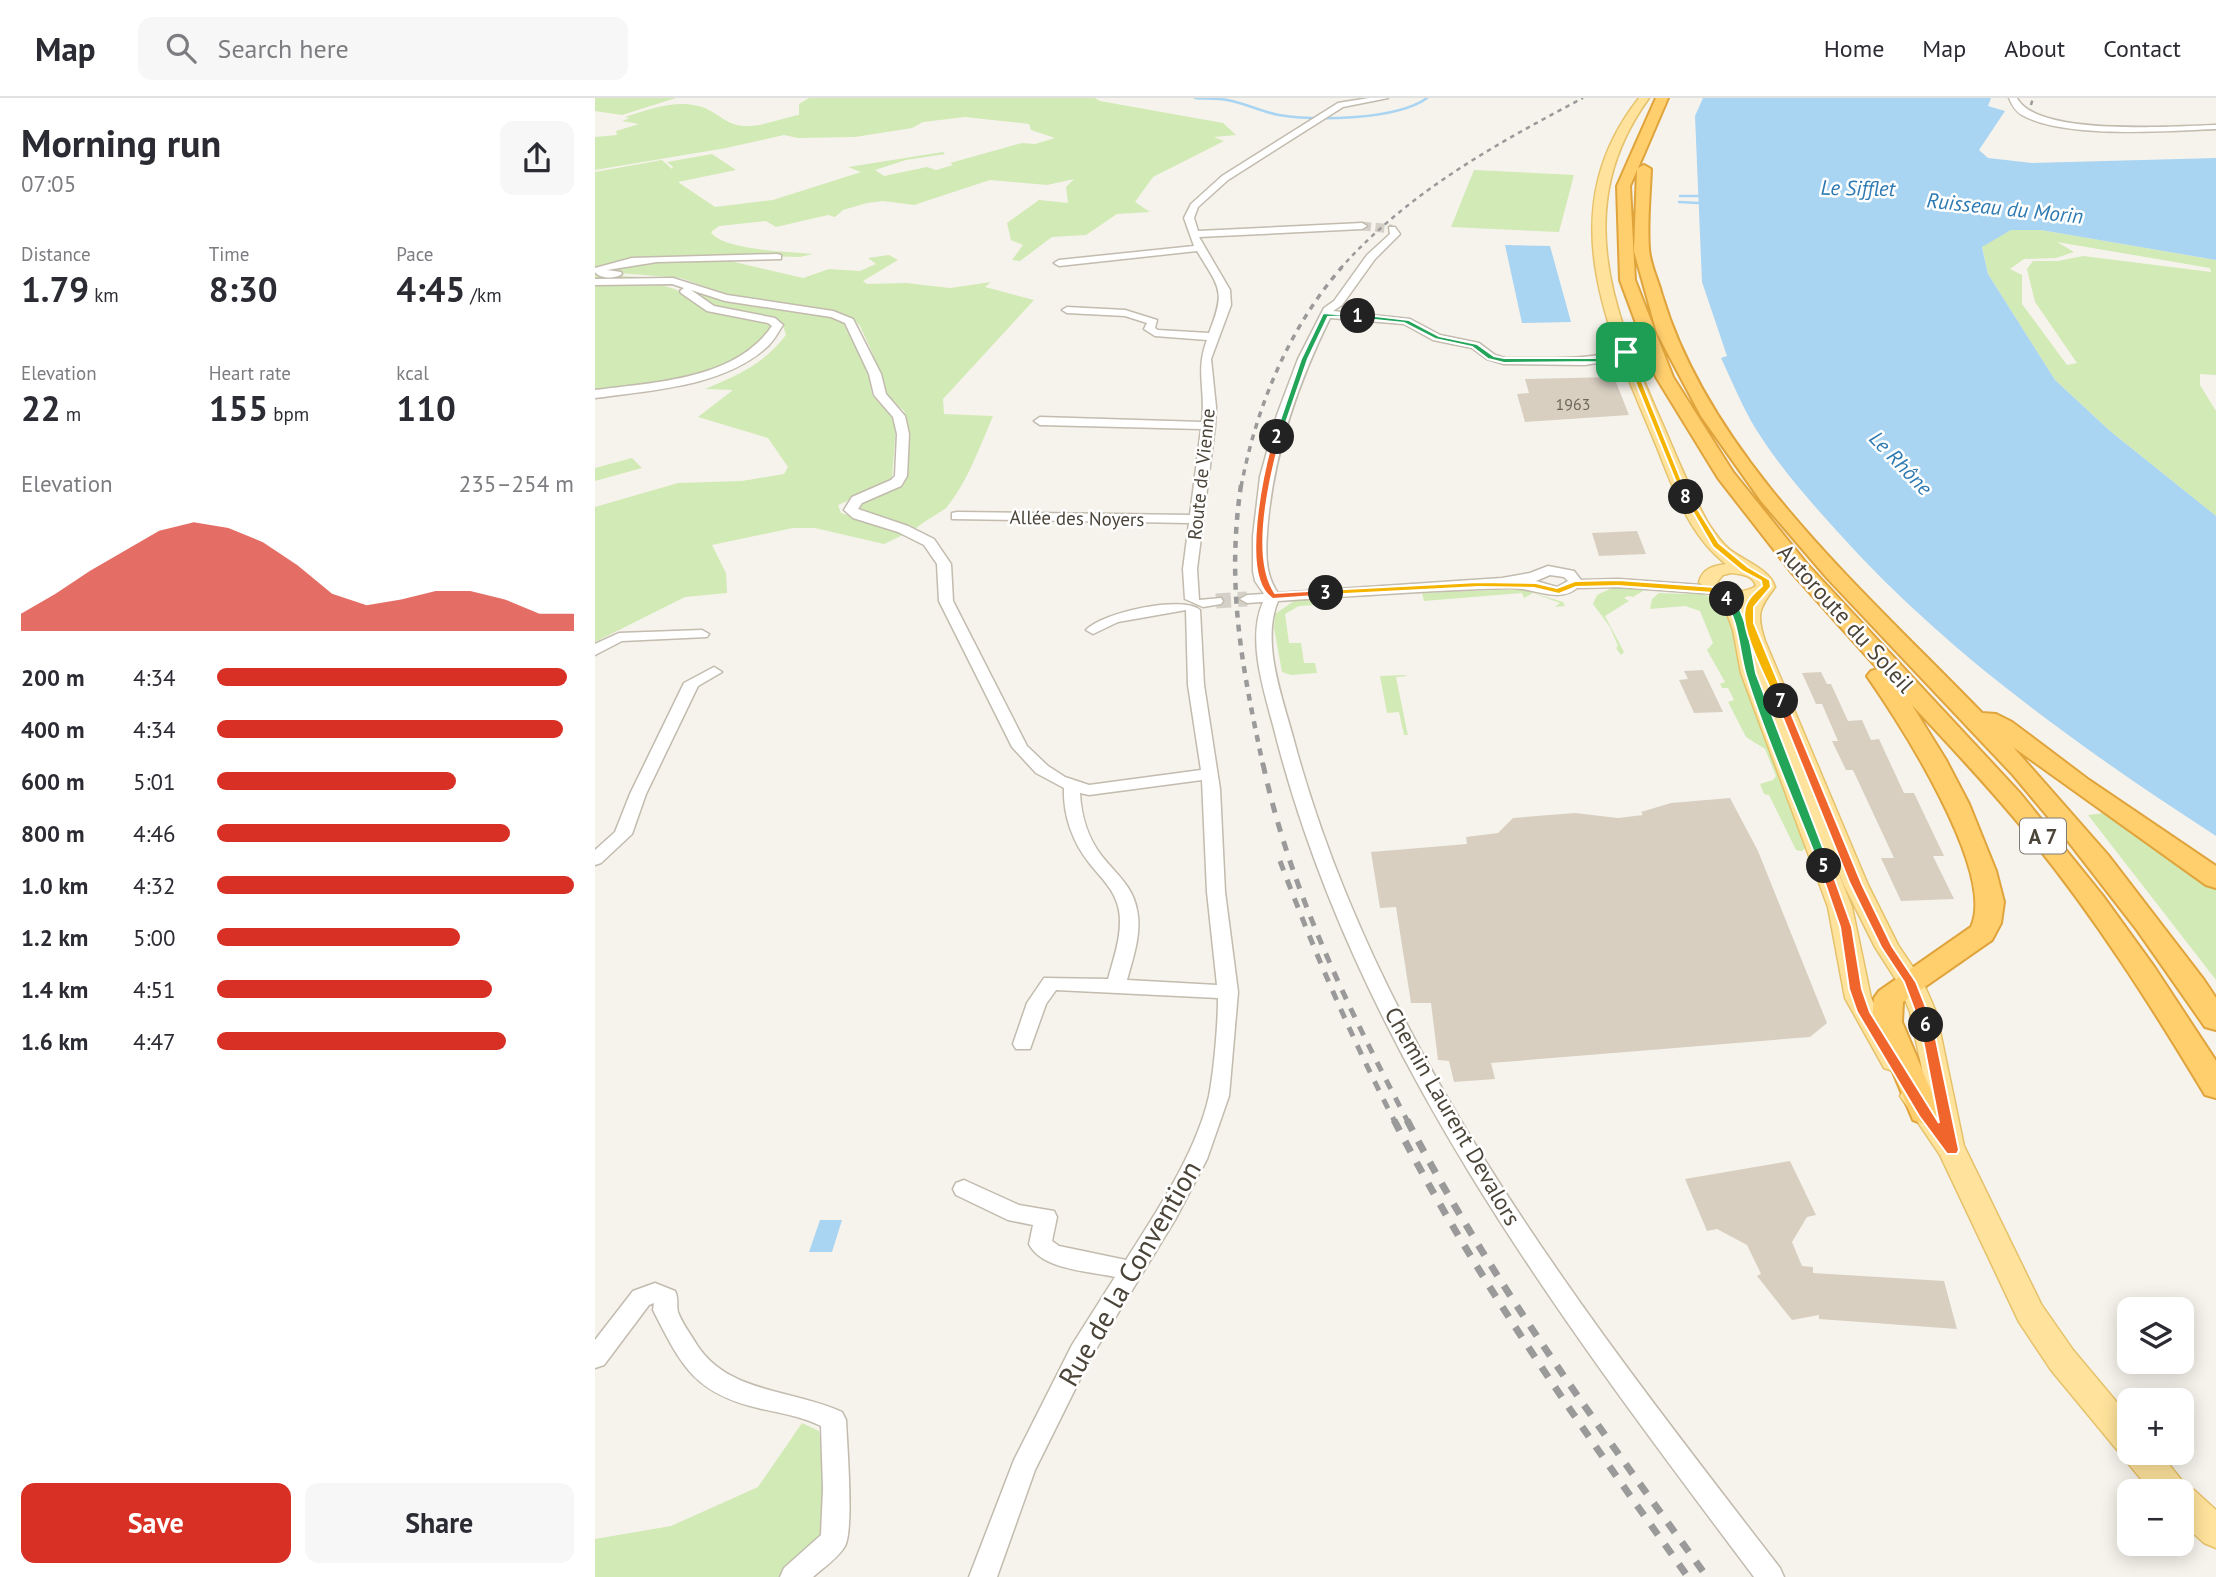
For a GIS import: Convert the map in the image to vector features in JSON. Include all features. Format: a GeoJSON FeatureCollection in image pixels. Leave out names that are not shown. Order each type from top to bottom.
{"type":"FeatureCollection","features":[{"type":"Feature","properties":{"kind":"highway","name":"Autoroute du Soleil"},"geometry":{"type":"LineString","coordinates":[[1647,98],[1623,195],[1623,249],[1639,316],[1669,385],[1710,455],[1755,516],[1853,629],[1990,774],[2041,833],[2139,966],[2216,1087]]}},
{"type":"Feature","properties":{"kind":"highway","name":"Autoroute du Soleil"},"geometry":{"type":"LineString","coordinates":[[1678,98],[1664,119],[1651,148],[1643,177],[1641,231],[1646,270],[1659,314],[1674,349],[1718,427],[1775,505],[1839,580],[1960,705],[2074,829],[2133,903],[2216,1020]]}},
{"type":"Feature","properties":{"kind":"highway"},"geometry":{"type":"LineString","coordinates":[[1853,629],[1875,672],[1921,735],[1944,774],[1960,807],[1990,895],[1989,922],[1982,933],[1942,961],[1904,974],[1889,998],[1887,1022],[1924,1112]]}},
{"type":"Feature","properties":{"kind":"highway"},"geometry":{"type":"LineString","coordinates":[[1960,705],[2003,727],[2080,785],[2216,879]]}},
{"type":"Feature","properties":{"kind":"main road"},"geometry":{"type":"LineString","coordinates":[[1647,98],[1626,121],[1613,147],[1605,174],[1597,233],[1605,292],[1626,352],[1685,495],[1716,545],[1745,569],[1765,580],[1766,587],[1749,607],[1749,623],[1856,884],[1923,1012],[1952,1150]]}},
{"type":"Feature","properties":{"kind":"main road"},"geometry":{"type":"LineString","coordinates":[[1716,545],[1717,582],[1734,607],[1743,630],[1751,673],[1840,907],[1863,1012],[1924,1112],[1952,1150],[2029,1313],[2070,1371],[2117,1427]]}},
{"type":"Feature","properties":{"kind":"main road"},"geometry":{"type":"LineString","coordinates":[[1717,582],[1745,569]]}},
{"type":"Feature","properties":{"kind":"main road"},"geometry":{"type":"LineString","coordinates":[[1717,582],[1737,597],[1757,595]]}},
{"type":"Feature","properties":{"kind":"main road"},"geometry":{"type":"LineString","coordinates":[[1887,1022],[1895,1011],[1914,1008],[1923,1012]]}},
{"type":"Feature","properties":{"kind":"main road"},"geometry":{"type":"LineString","coordinates":[[2149,1465],[2162,1479]]}},
{"type":"Feature","properties":{"kind":"main road"},"geometry":{"type":"LineString","coordinates":[[2194,1512],[2216,1532]]}},
{"type":"Feature","properties":{"kind":"street"},"geometry":{"type":"LineString","coordinates":[[1333,98],[1333,102],[1341,105]]}},
{"type":"Feature","properties":{"kind":"street"},"geometry":{"type":"LineString","coordinates":[[1362,226],[1194,233],[1189,218],[1202,195],[1341,105],[1384,98]]}},
{"type":"Feature","properties":{"kind":"street"},"geometry":{"type":"LineString","coordinates":[[2013,98],[2025,114],[2060,123],[2116,130],[2216,127]]}},
{"type":"Feature","properties":{"kind":"street"},"geometry":{"type":"LineString","coordinates":[[1300,121],[1317,120]]}},
{"type":"Feature","properties":{"kind":"street"},"geometry":{"type":"LineString","coordinates":[[1273,596],[1262,581],[1260,571],[1266,477],[1283,415],[1304,359],[1329,308],[1338,303],[1371,257],[1395,233],[1392,229]]}},
{"type":"Feature","properties":{"kind":"street","name":"Route de Vienne"},"geometry":{"type":"LineString","coordinates":[[1194,233],[1225,290],[1226,305],[1205,359],[1210,407],[1209,426],[1190,569],[1197,604],[1196,685],[1210,782]]}},
{"type":"Feature","properties":{"kind":"street"},"geometry":{"type":"LineString","coordinates":[[1059,263],[1201,248]]}},
{"type":"Feature","properties":{"kind":"street"},"geometry":{"type":"LineString","coordinates":[[673,281],[674,278],[606,274],[599,270],[615,264],[656,260],[777,257]]}},
{"type":"Feature","properties":{"kind":"street"},"geometry":{"type":"LineString","coordinates":[[595,394],[674,381],[719,369],[744,359],[773,336],[778,325],[771,320],[711,309],[687,291],[669,283],[673,281]]}},
{"type":"Feature","properties":{"kind":"street"},"geometry":{"type":"LineString","coordinates":[[595,282],[673,281],[725,298],[834,314],[853,325],[875,373],[880,395],[898,416],[903,434],[901,476],[896,483],[857,500],[851,510],[857,515],[914,533],[929,542],[944,564],[946,601],[1020,747],[1033,764],[1072,788],[1210,782]]}},
{"type":"Feature","properties":{"kind":"street"},"geometry":{"type":"LineString","coordinates":[[1067,310],[1135,314],[1153,322],[1149,329],[1154,333],[1213,337]]}},
{"type":"Feature","properties":{"kind":"street"},"geometry":{"type":"LineString","coordinates":[[1326,314],[1406,321],[1437,338],[1475,345],[1497,360],[1598,360],[1613,359],[1626,352]]}},
{"type":"Feature","properties":{"kind":"street"},"geometry":{"type":"LineString","coordinates":[[1598,360],[1633,368]]}},
{"type":"Feature","properties":{"kind":"street"},"geometry":{"type":"LineString","coordinates":[[1040,421],[1209,426]]}},
{"type":"Feature","properties":{"kind":"street","name":"Allée des Noyers"},"geometry":{"type":"LineString","coordinates":[[957,516],[1197,519]]}},
{"type":"Feature","properties":{"kind":"street"},"geometry":{"type":"LineString","coordinates":[[1247,599],[1535,581],[1548,570],[1574,580],[1717,582]]}},
{"type":"Feature","properties":{"kind":"street"},"geometry":{"type":"LineString","coordinates":[[1535,581],[1546,590],[1559,591],[1574,580]]}},
{"type":"Feature","properties":{"kind":"street","name":"Chemin Laurent Devalors"},"geometry":{"type":"LineString","coordinates":[[1273,596],[1264,618],[1265,643],[1270,681],[1294,773],[1330,880],[1403,1038],[1482,1174],[1601,1353],[1770,1577]]}},
{"type":"Feature","properties":{"kind":"street"},"geometry":{"type":"LineString","coordinates":[[1093,630],[1114,618],[1197,604]]}},
{"type":"Feature","properties":{"kind":"street"},"geometry":{"type":"LineString","coordinates":[[595,650],[619,637],[702,634]]}},
{"type":"Feature","properties":{"kind":"street"},"geometry":{"type":"LineString","coordinates":[[595,859],[623,834],[638,794],[692,683],[714,672]]}},
{"type":"Feature","properties":{"kind":"street","name":"Rue de la Convention"},"geometry":{"type":"LineString","coordinates":[[983,1577],[1023,1468],[1081,1352],[1167,1214],[1196,1159],[1219,1096],[1228,992],[1216,892],[1210,782]]}},
{"type":"Feature","properties":{"kind":"street"},"geometry":{"type":"LineString","coordinates":[[1072,788],[1071,803],[1076,823],[1094,858],[1114,880],[1126,900],[1130,926],[1116,985]]}},
{"type":"Feature","properties":{"kind":"street"},"geometry":{"type":"LineString","coordinates":[[1023,1044],[1037,1003],[1051,983],[1228,992]]}},
{"type":"Feature","properties":{"kind":"street"},"geometry":{"type":"LineString","coordinates":[[964,1189],[1016,1214],[1046,1217],[1040,1244],[1053,1254],[1132,1271]]}},
{"type":"Feature","properties":{"kind":"street"},"geometry":{"type":"LineString","coordinates":[[595,1358],[641,1298],[655,1293],[667,1298],[665,1310],[706,1374],[729,1388],[818,1410],[833,1420],[836,1489],[834,1540],[794,1577]]}},
{"type":"Feature","properties":{"kind":"green space"},"geometry":{"type":"Polygon","coordinates":[[[595,98],[676,98],[622,115],[595,111],[595,98]]]}},
{"type":"Feature","properties":{"kind":"green space"},"geometry":{"type":"Polygon","coordinates":[[[809,98],[1095,98],[1223,123],[1236,135],[1214,137],[1224,141],[1153,177],[1135,202],[1150,212],[1117,214],[1086,235],[1052,237],[1020,261],[1012,260],[1023,245],[1011,240],[1007,223],[1039,200],[1068,203],[1066,187],[1074,179],[1047,185],[990,180],[914,205],[883,201],[843,210],[835,217],[828,215],[776,227],[766,221],[719,226],[711,232],[728,243],[758,249],[813,254],[800,257],[763,256],[608,265],[602,275],[640,277],[595,280],[595,172],[662,160],[672,169],[667,162],[712,154],[736,170],[678,182],[715,207],[773,200],[861,172],[848,167],[943,152],[945,154],[906,160],[875,170],[884,176],[927,167],[936,170],[953,165],[950,163],[1022,143],[1035,144],[1055,138],[1031,130],[1029,124],[965,117],[923,122],[912,128],[855,137],[798,138],[784,135],[726,148],[595,170],[595,137],[617,135],[616,131],[639,124],[622,121],[630,118],[625,117],[665,106],[685,104],[705,108],[734,124],[751,126],[799,115],[799,104],[809,98]]]}},
{"type":"Feature","properties":{"kind":"green space"},"geometry":{"type":"Polygon","coordinates":[[[1474,170],[1574,175],[1559,232],[1451,227],[1474,170]]]}},
{"type":"Feature","properties":{"kind":"green space"},"geometry":{"type":"Polygon","coordinates":[[[2011,230],[2041,230],[2216,260],[2216,375],[2200,374],[2200,385],[2216,411],[2216,516],[2110,431],[2055,380],[1988,274],[1982,246],[2011,230]],[[2057,242],[2074,252],[2056,258],[2024,259],[2010,269],[2022,275],[2022,304],[2067,365],[2077,363],[2035,302],[2027,269],[2033,261],[2058,261],[2083,256],[2211,272],[2210,268],[2057,242]]]}},
{"type":"Feature","properties":{"kind":"green space"},"geometry":{"type":"Polygon","coordinates":[[[889,255],[898,260],[863,281],[867,284],[906,283],[950,288],[991,282],[985,287],[1034,300],[943,399],[944,414],[993,416],[973,463],[954,497],[945,509],[915,529],[856,511],[856,507],[895,489],[908,422],[904,411],[883,391],[872,352],[854,319],[830,310],[728,295],[681,278],[607,272],[606,269],[647,262],[726,260],[803,278],[829,269],[860,271],[876,264],[868,258],[889,255]]]}},
{"type":"Feature","properties":{"kind":"green space"},"geometry":{"type":"Polygon","coordinates":[[[620,282],[650,282],[675,289],[699,305],[773,326],[747,354],[715,370],[674,381],[595,393],[595,286],[620,282]]]}},
{"type":"Feature","properties":{"kind":"green space"},"geometry":{"type":"Polygon","coordinates":[[[700,295],[722,300],[825,315],[843,323],[869,373],[872,395],[896,425],[892,478],[886,484],[838,505],[841,513],[907,533],[884,544],[815,528],[793,528],[712,545],[726,573],[727,593],[685,597],[595,642],[595,507],[678,483],[742,481],[784,474],[788,467],[768,438],[698,417],[733,390],[705,389],[759,361],[786,335],[782,322],[778,320],[712,306],[700,295]]]}},
{"type":"Feature","properties":{"kind":"green space"},"geometry":{"type":"Polygon","coordinates":[[[632,458],[642,468],[595,481],[595,468],[632,458]]]}},
{"type":"Feature","properties":{"kind":"green space"},"geometry":{"type":"Polygon","coordinates":[[[1614,587],[1638,587],[1643,591],[1633,597],[1624,598],[1629,601],[1605,616],[1624,652],[1621,655],[1610,627],[1593,604],[1597,595],[1614,587]]]}},
{"type":"Feature","properties":{"kind":"green space"},"geometry":{"type":"Polygon","coordinates":[[[1521,589],[1563,602],[1565,606],[1555,607],[1560,603],[1533,593],[1524,598],[1522,593],[1424,601],[1422,593],[1521,589]]]}},
{"type":"Feature","properties":{"kind":"green space"},"geometry":{"type":"Polygon","coordinates":[[[1695,591],[1721,601],[1729,614],[1751,700],[1808,846],[1802,851],[1796,850],[1769,795],[1764,794],[1760,784],[1773,780],[1776,776],[1765,749],[1746,737],[1728,702],[1734,700],[1728,688],[1722,688],[1720,684],[1725,682],[1707,650],[1713,643],[1700,611],[1685,606],[1650,609],[1652,599],[1659,593],[1687,594],[1695,591]]]}},
{"type":"Feature","properties":{"kind":"green space"},"geometry":{"type":"Polygon","coordinates":[[[1322,598],[1332,604],[1299,606],[1285,614],[1289,643],[1301,643],[1304,663],[1315,663],[1317,673],[1291,675],[1282,672],[1274,628],[1275,614],[1294,601],[1322,598]]]}},
{"type":"Feature","properties":{"kind":"green space"},"geometry":{"type":"Polygon","coordinates":[[[1380,676],[1407,676],[1396,677],[1408,735],[1404,735],[1399,712],[1387,713],[1380,676]]]}},
{"type":"Feature","properties":{"kind":"green space"},"geometry":{"type":"Polygon","coordinates":[[[2104,813],[2216,890],[2216,980],[2088,815],[2104,813]]]}},
{"type":"Feature","properties":{"kind":"green space"},"geometry":{"type":"Polygon","coordinates":[[[802,1423],[819,1431],[830,1519],[825,1542],[783,1577],[595,1577],[595,1539],[671,1526],[758,1487],[802,1423]]]}},
{"type":"Feature","properties":{"kind":"water"},"geometry":{"type":"Polygon","coordinates":[[[1703,98],[1991,98],[1988,106],[2005,111],[1979,150],[1988,158],[2032,163],[2216,158],[2216,260],[2041,230],[2011,230],[1982,247],[1988,274],[2055,380],[2110,431],[2216,516],[2216,836],[2064,732],[1968,657],[1878,575],[1813,504],[1770,450],[1747,413],[1721,358],[1727,356],[1702,282],[1695,116],[1703,98]]]}},
{"type":"Feature","properties":{"kind":"water"},"geometry":{"type":"Polygon","coordinates":[[[1505,245],[1550,246],[1571,322],[1522,323],[1505,245]]]}},
{"type":"Feature","properties":{"kind":"water"},"geometry":{"type":"Polygon","coordinates":[[[820,1220],[842,1220],[832,1252],[809,1252],[820,1220]]]}},
{"type":"Feature","properties":{"kind":"building"},"geometry":{"type":"Polygon","coordinates":[[[1614,377],[1629,415],[1525,422],[1517,394],[1529,393],[1525,379],[1614,377]]]}},
{"type":"Feature","properties":{"kind":"building"},"geometry":{"type":"Polygon","coordinates":[[[1637,531],[1646,554],[1599,556],[1592,533],[1637,531]]]}},
{"type":"Feature","properties":{"kind":"building"},"geometry":{"type":"Polygon","coordinates":[[[1703,670],[1723,712],[1694,713],[1679,680],[1688,679],[1684,671],[1703,670]]]}},
{"type":"Feature","properties":{"kind":"building"},"geometry":{"type":"Polygon","coordinates":[[[1821,672],[1827,684],[1831,684],[1848,721],[1862,720],[1871,740],[1879,739],[1904,793],[1914,793],[1944,856],[1933,856],[1954,899],[1901,901],[1881,858],[1894,858],[1853,770],[1846,770],[1832,741],[1838,741],[1822,704],[1816,704],[1802,673],[1821,672]]]}},
{"type":"Feature","properties":{"kind":"building"},"geometry":{"type":"Polygon","coordinates":[[[1730,798],[1758,851],[1827,1023],[1810,1037],[1491,1063],[1495,1079],[1454,1082],[1449,1061],[1438,1060],[1431,1003],[1411,1003],[1396,907],[1380,908],[1371,852],[1467,844],[1466,837],[1498,833],[1513,818],[1575,813],[1618,818],[1643,815],[1641,812],[1671,803],[1730,798]]]}},
{"type":"Feature","properties":{"kind":"building"},"geometry":{"type":"Polygon","coordinates":[[[1790,1161],[1816,1215],[1807,1217],[1792,1242],[1802,1266],[1813,1267],[1813,1273],[1944,1281],[1957,1329],[1819,1319],[1819,1315],[1792,1320],[1757,1276],[1761,1274],[1747,1245],[1717,1229],[1707,1231],[1685,1179],[1790,1161]]]}},
{"type":"Feature","properties":{"kind":"waterway"},"geometry":{"type":"LineString","coordinates":[[1195,98],[1227,100],[1279,115],[1314,118],[1377,115],[1414,105],[1427,98]]}},
{"type":"Feature","properties":{"kind":"waterway"},"geometry":{"type":"LineString","coordinates":[[1680,196],[1698,196]]}},
{"type":"Feature","properties":{"kind":"waterway"},"geometry":{"type":"LineString","coordinates":[[1679,202],[1698,203]]}},
{"type":"Feature","properties":{"kind":"tunnel"},"geometry":{"type":"LineString","coordinates":[[1362,226],[1392,229]]}},
{"type":"Feature","properties":{"kind":"tunnel"},"geometry":{"type":"LineString","coordinates":[[1216,601],[1247,599]]}},
{"type":"Feature","properties":{"kind":"railway"},"geometry":{"type":"LineString","coordinates":[[1340,269],[1366,242],[1423,194],[1485,153],[1583,98]]}},
{"type":"Feature","properties":{"kind":"railway"},"geometry":{"type":"LineString","coordinates":[[2031,105],[2033,98]]}},
{"type":"Feature","properties":{"kind":"railway"},"geometry":{"type":"LineString","coordinates":[[1241,487],[1247,457],[1265,399],[1277,371],[1306,316],[1342,267]]}},
{"type":"Feature","properties":{"kind":"railway"},"geometry":{"type":"LineString","coordinates":[[1241,485],[1235,558],[1236,593],[1243,660],[1263,765]]}},
{"type":"Feature","properties":{"kind":"railway"},"geometry":{"type":"LineString","coordinates":[[1263,764],[1289,857],[1323,948],[1408,1122]]}},
{"type":"Feature","properties":{"kind":"railway"},"geometry":{"type":"LineString","coordinates":[[1280,861],[1334,993],[1394,1120]]}},
{"type":"Feature","properties":{"kind":"railway"},"geometry":{"type":"LineString","coordinates":[[1394,1120],[1426,1180],[1496,1297],[1609,1466],[1688,1577]]}},
{"type":"Feature","properties":{"kind":"railway"},"geometry":{"type":"LineString","coordinates":[[1407,1120],[1474,1239],[1511,1297],[1707,1577]]}},
{"type":"Feature","properties":{"kind":"route"},"geometry":{"type":"LineString","coordinates":[[1326,314],[1406,321],[1437,338],[1475,345],[1491,357],[1504,361],[1613,359],[1626,352],[1685,495],[1716,545],[1745,569],[1765,580],[1764,591],[1757,595],[1749,607],[1749,623],[1856,884],[1887,947],[1910,982],[1923,1012],[1952,1150],[1924,1112],[1863,1012],[1840,907],[1751,673],[1743,630],[1734,607],[1723,594],[1715,590],[1690,587],[1597,583],[1575,584],[1569,589],[1559,591],[1546,590],[1536,585],[1479,584],[1273,596],[1262,581],[1260,536],[1266,477],[1283,415],[1304,359],[1326,314]]}},
{"type":"Feature","properties":{"kind":"water label","name":"Le Sifflet"},"geometry":{"type":"Point","coordinates":[1858,188]}},
{"type":"Feature","properties":{"kind":"water label","name":"Ruisseau du Morin"},"geometry":{"type":"Point","coordinates":[2005,208]}},
{"type":"Feature","properties":{"kind":"water label","name":"Le Rhône"},"geometry":{"type":"Point","coordinates":[1901,463]}}]}
